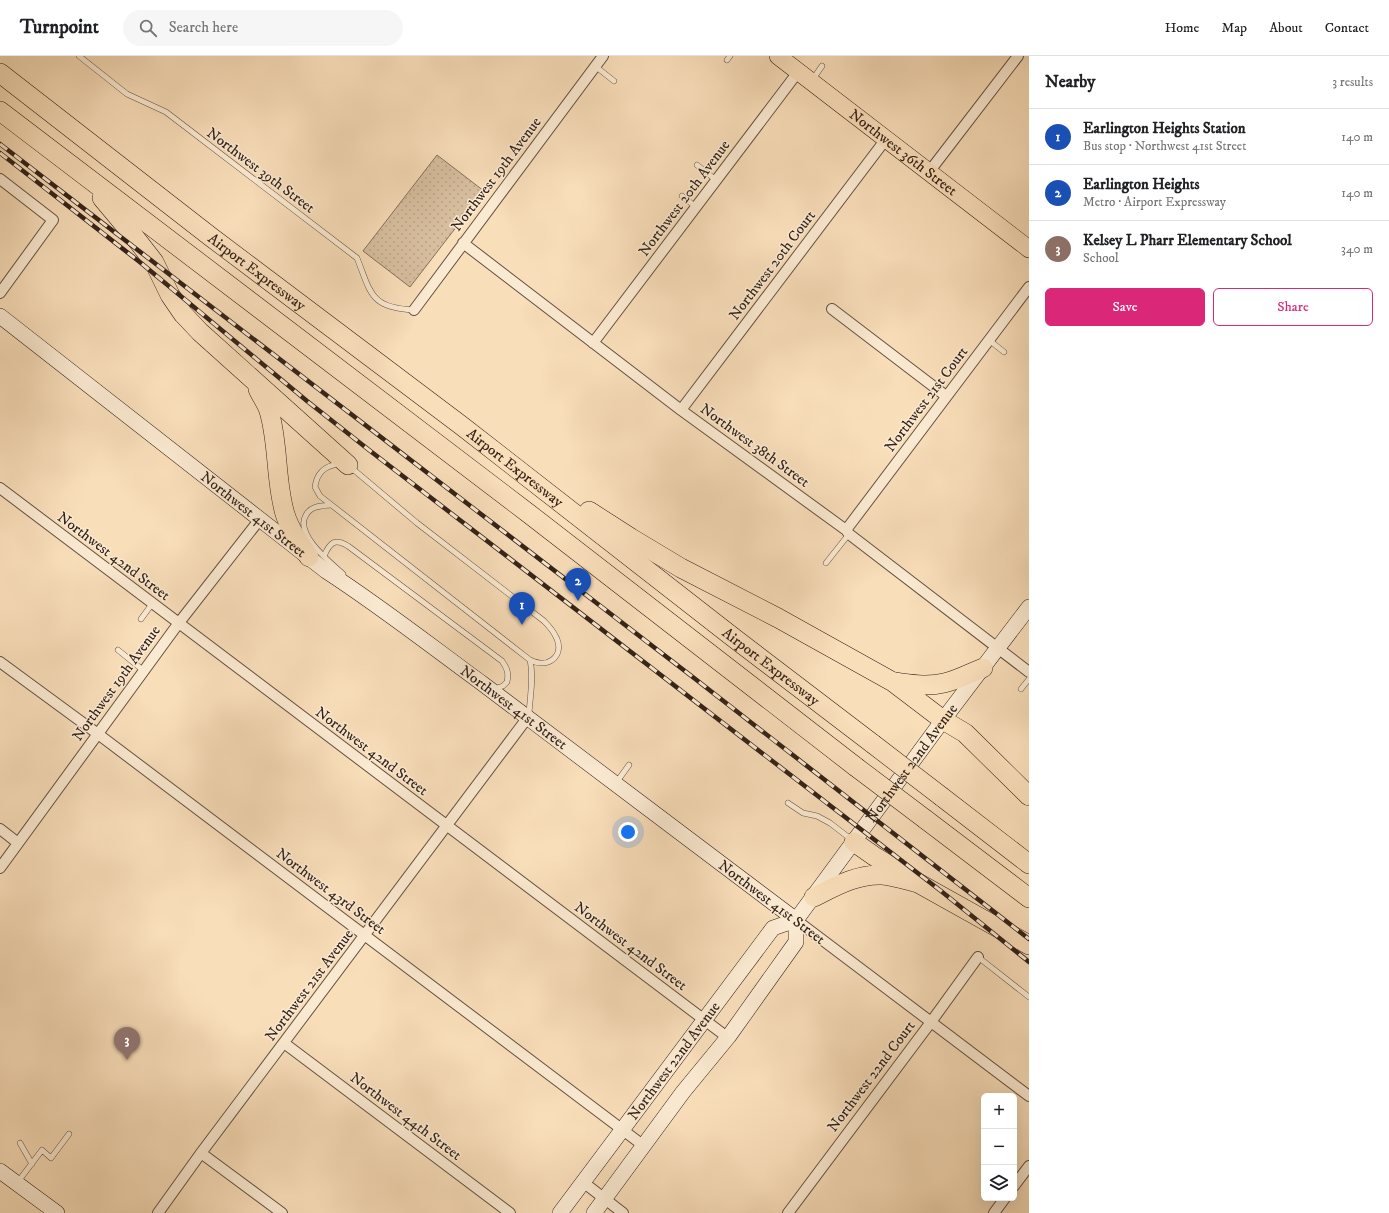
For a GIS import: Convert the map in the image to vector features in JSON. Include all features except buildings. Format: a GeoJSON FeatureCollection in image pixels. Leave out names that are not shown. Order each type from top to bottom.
{"type":"FeatureCollection","features":[{"type":"Feature","properties":{"kind":"highway","name":"Airport Expressway"},"geometry":{"type":"LineString","coordinates":[[0,73],[212,237],[462,426],[721,628],[1029,864]]}},
{"type":"Feature","properties":{"kind":"highway","name":"Airport Expressway"},"geometry":{"type":"LineString","coordinates":[[0,111],[371,395],[528,512],[856,767],[1029,898]]}},
{"type":"Feature","properties":{"kind":"highway"},"geometry":{"type":"LineString","coordinates":[[79,171],[154,262],[170,295],[183,314],[200,332],[348,465]]}},
{"type":"Feature","properties":{"kind":"highway"},"geometry":{"type":"LineString","coordinates":[[239,367],[257,389],[269,409],[273,429],[278,480],[285,515],[291,528],[317,556]]}},
{"type":"Feature","properties":{"kind":"highway"},"geometry":{"type":"LineString","coordinates":[[462,426],[631,538],[681,568],[778,618],[894,682],[943,720],[965,734],[1029,796]]}},
{"type":"Feature","properties":{"kind":"highway"},"geometry":{"type":"LineString","coordinates":[[894,682],[934,685],[953,680],[983,668]]}},
{"type":"Feature","properties":{"kind":"highway"},"geometry":{"type":"LineString","coordinates":[[854,842],[918,883],[1029,945]]}},
{"type":"Feature","properties":{"kind":"highway"},"geometry":{"type":"LineString","coordinates":[[814,897],[846,881],[869,876],[882,875],[918,883]]}},
{"type":"Feature","properties":{"kind":"main road","name":"Northwest 36th Street"},"geometry":{"type":"LineString","coordinates":[[778,56],[1029,249]]}},
{"type":"Feature","properties":{"kind":"main road","name":"Northwest 41st Street"},"geometry":{"type":"LineString","coordinates":[[0,316],[260,519],[317,556],[326,571],[366,597],[528,717],[796,920]]}},
{"type":"Feature","properties":{"kind":"main road","name":"Northwest 22nd Avenue"},"geometry":{"type":"LineString","coordinates":[[560,1213],[773,928],[796,920],[814,897],[943,720],[1029,607]]}},
{"type":"Feature","properties":{"kind":"main road","name":"Northwest 22nd Avenue"},"geometry":{"type":"LineString","coordinates":[[594,1213],[683,1092],[727,1037],[796,942],[796,920]]}},
{"type":"Feature","properties":{"kind":"main road"},"geometry":{"type":"LineString","coordinates":[[0,1171],[57,1213]]}},
{"type":"Feature","properties":{"kind":"street","name":"Northwest 19th Avenue"},"geometry":{"type":"LineString","coordinates":[[414,310],[603,56]]}},
{"type":"Feature","properties":{"kind":"street"},"geometry":{"type":"LineString","coordinates":[[929,172],[1018,56]]}},
{"type":"Feature","properties":{"kind":"street","name":"Northwest 20th Avenue"},"geometry":{"type":"LineString","coordinates":[[593,342],[716,180],[804,76]]}},
{"type":"Feature","properties":{"kind":"street","name":"Northwest 20th Court"},"geometry":{"type":"LineString","coordinates":[[681,410],[886,139]]}},
{"type":"Feature","properties":{"kind":"street"},"geometry":{"type":"LineString","coordinates":[[0,179],[53,220],[0,293]]}},
{"type":"Feature","properties":{"kind":"street","name":"Northwest 38th Street"},"geometry":{"type":"LineString","coordinates":[[463,244],[681,410],[847,532],[1029,672]]}},
{"type":"Feature","properties":{"kind":"street","name":"Northwest 21st Court"},"geometry":{"type":"LineString","coordinates":[[847,532],[946,396],[1029,287]]}},
{"type":"Feature","properties":{"kind":"street"},"geometry":{"type":"LineString","coordinates":[[832,309],[946,396]]}},
{"type":"Feature","properties":{"kind":"street","name":"Northwest 42nd Street"},"geometry":{"type":"LineString","coordinates":[[0,488],[178,624],[727,1037]]}},
{"type":"Feature","properties":{"kind":"street","name":"Northwest 19th Avenue"},"geometry":{"type":"LineString","coordinates":[[0,868],[178,624],[260,519]]}},
{"type":"Feature","properties":{"kind":"street","name":"Northwest 43rd Street"},"geometry":{"type":"LineString","coordinates":[[0,662],[98,734],[644,1146]]}},
{"type":"Feature","properties":{"kind":"street","name":"Northwest 21st Avenue"},"geometry":{"type":"LineString","coordinates":[[158,1213],[201,1153],[528,717]]}},
{"type":"Feature","properties":{"kind":"street"},"geometry":{"type":"LineString","coordinates":[[0,829],[18,843]]}},
{"type":"Feature","properties":{"kind":"street","name":"Northwest 41st Street"},"geometry":{"type":"LineString","coordinates":[[796,920],[1029,1096]]}},
{"type":"Feature","properties":{"kind":"street","name":"Northwest 22nd Court"},"geometry":{"type":"LineString","coordinates":[[788,1213],[978,957]]}},
{"type":"Feature","properties":{"kind":"street","name":"Northwest 44th Street"},"geometry":{"type":"LineString","coordinates":[[284,1043],[510,1213]]}},
{"type":"Feature","properties":{"kind":"street"},"geometry":{"type":"LineString","coordinates":[[201,1153],[282,1213]]}},
{"type":"Feature","properties":{"kind":"street"},"geometry":{"type":"LineString","coordinates":[[1017,1182],[1029,1166]]}},
{"type":"Feature","properties":{"kind":"street"},"geometry":{"type":"LineString","coordinates":[[583,1182],[623,1213]]}},
{"type":"Feature","properties":{"kind":"street"},"geometry":{"type":"LineString","coordinates":[[994,1213],[1003,1201]]}},
{"type":"Feature","properties":{"kind":"lane","name":"Northwest 39th Street"},"geometry":{"type":"LineString","coordinates":[[79,56],[127,94],[166,112],[357,258],[370,293],[383,304],[400,309],[414,310]]}},
{"type":"Feature","properties":{"kind":"lane"},"geometry":{"type":"LineString","coordinates":[[596,66],[614,81]]}},
{"type":"Feature","properties":{"kind":"lane"},"geometry":{"type":"LineString","coordinates":[[804,76],[822,66]]}},
{"type":"Feature","properties":{"kind":"lane"},"geometry":{"type":"LineString","coordinates":[[697,165],[716,180]]}},
{"type":"Feature","properties":{"kind":"lane"},"geometry":{"type":"LineString","coordinates":[[682,196],[696,207]]}},
{"type":"Feature","properties":{"kind":"lane"},"geometry":{"type":"LineString","coordinates":[[989,340],[1004,352]]}},
{"type":"Feature","properties":{"kind":"lane"},"geometry":{"type":"LineString","coordinates":[[331,465],[348,465],[412,519],[538,616],[550,627],[557,639],[559,647],[555,657],[547,664],[536,664],[530,660],[330,505],[317,492],[315,487],[317,476],[325,468],[331,465]]}},
{"type":"Feature","properties":{"kind":"lane"},"geometry":{"type":"LineString","coordinates":[[330,505],[316,507],[310,510],[303,520],[303,526],[307,536],[316,548],[317,556],[327,549],[333,542],[338,541],[343,543],[502,662],[508,672],[507,682],[503,686],[490,690]]}},
{"type":"Feature","properties":{"kind":"lane"},"geometry":{"type":"LineString","coordinates":[[826,563],[847,532]]}},
{"type":"Feature","properties":{"kind":"lane"},"geometry":{"type":"LineString","coordinates":[[141,619],[152,604]]}},
{"type":"Feature","properties":{"kind":"lane"},"geometry":{"type":"LineString","coordinates":[[118,650],[144,671]]}},
{"type":"Feature","properties":{"kind":"lane"},"geometry":{"type":"LineString","coordinates":[[528,717],[533,671],[530,660]]}},
{"type":"Feature","properties":{"kind":"lane"},"geometry":{"type":"LineString","coordinates":[[1021,689],[1029,680]]}},
{"type":"Feature","properties":{"kind":"lane"},"geometry":{"type":"LineString","coordinates":[[615,784],[629,765]]}},
{"type":"Feature","properties":{"kind":"lane"},"geometry":{"type":"LineString","coordinates":[[788,803],[803,813],[816,816],[830,823],[854,842]]}},
{"type":"Feature","properties":{"kind":"lane"},"geometry":{"type":"LineString","coordinates":[[978,957],[1029,997]]}},
{"type":"Feature","properties":{"kind":"lane"},"geometry":{"type":"LineString","coordinates":[[17,1184],[42,1150],[51,1158],[68,1134]]}},
{"type":"Feature","properties":{"kind":"lane"},"geometry":{"type":"LineString","coordinates":[[20,1143],[32,1164]]}},
{"type":"Feature","properties":{"kind":"shaded area"},"geometry":{"type":"Polygon","coordinates":[[[437,155],[484,191],[410,287],[363,251],[437,155]]]}},
{"type":"Feature","properties":{"kind":"railway"},"geometry":{"type":"LineString","coordinates":[[0,144],[694,678],[1029,939]]}},
{"type":"Feature","properties":{"kind":"railway"},"geometry":{"type":"LineString","coordinates":[[0,153],[141,263],[307,401],[369,450],[941,891],[1029,962]]}},
{"type":"Feature","properties":{"kind":"place","name":"Earlington Heights"},"geometry":{"type":"Point","coordinates":[578,601]}},
{"type":"Feature","properties":{"kind":"place","name":"Earlington Heights Station"},"geometry":{"type":"Point","coordinates":[522,625]}},
{"type":"Feature","properties":{"kind":"place","name":"Kelsey L Pharr Elementary School"},"geometry":{"type":"Point","coordinates":[127,1060]}}]}
